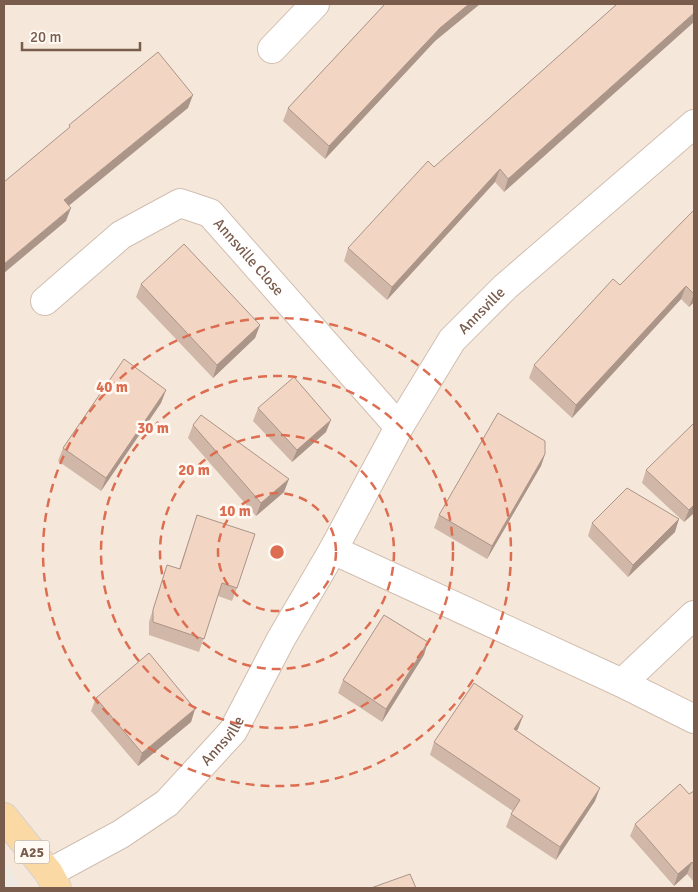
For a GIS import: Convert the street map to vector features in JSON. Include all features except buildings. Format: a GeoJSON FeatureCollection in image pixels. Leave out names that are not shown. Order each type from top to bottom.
{"type":"FeatureCollection","features":[{"type":"Feature","properties":{"kind":"main road","name":"A25"},"geometry":{"type":"LineString","coordinates":[[4,817],[53,881]]}},
{"type":"Feature","properties":{"kind":"street"},"geometry":{"type":"LineString","coordinates":[[272,49],[315,4]]}},
{"type":"Feature","properties":{"kind":"street","name":"Annsville"},"geometry":{"type":"LineString","coordinates":[[53,881],[167,804],[233,731],[281,639],[333,550],[400,427],[452,340],[505,287],[694,124]]}},
{"type":"Feature","properties":{"kind":"street","name":"Annsville Close"},"geometry":{"type":"LineString","coordinates":[[45,301],[121,235],[180,203],[210,213],[400,427]]}},
{"type":"Feature","properties":{"kind":"street"},"geometry":{"type":"LineString","coordinates":[[333,550],[622,682],[694,719]]}},
{"type":"Feature","properties":{"kind":"street"},"geometry":{"type":"LineString","coordinates":[[622,682],[694,615]]}},
{"type":"Feature","properties":{"kind":"shaded area"},"geometry":{"type":"Polygon","coordinates":[[[4,4],[694,4],[694,888],[4,888],[4,4]]]}},
{"type":"Feature","properties":{"kind":"shaded area"},"geometry":{"type":"Polygon","coordinates":[[[4,857],[20,888],[4,888],[4,857]]]}}]}
